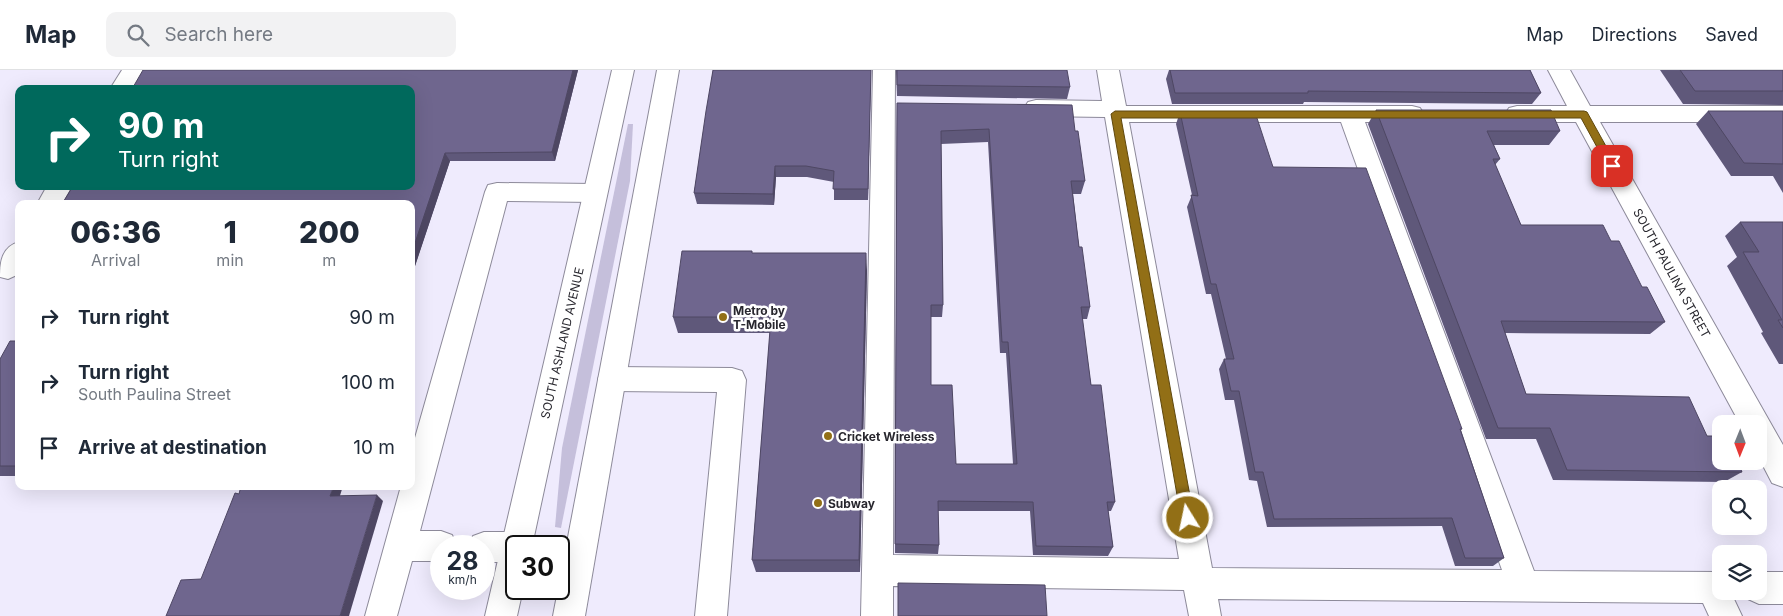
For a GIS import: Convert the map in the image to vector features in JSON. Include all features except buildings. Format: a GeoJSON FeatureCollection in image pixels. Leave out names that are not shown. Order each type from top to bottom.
{"type":"FeatureCollection","features":[{"type":"Feature","properties":{"kind":"main road"},"geometry":{"type":"LineString","coordinates":[[124,85],[133,70]]}},
{"type":"Feature","properties":{"kind":"main road","name":"SOUTH ASHLAND AVENUE"},"geometry":{"type":"LineString","coordinates":[[519,535],[623,70]]}},
{"type":"Feature","properties":{"kind":"main road"},"geometry":{"type":"LineString","coordinates":[[569,616],[668,70]]}},
{"type":"Feature","properties":{"kind":"main road"},"geometry":{"type":"LineString","coordinates":[[877,616],[893,107],[884,70]]}},
{"type":"Feature","properties":{"kind":"main road"},"geometry":{"type":"LineString","coordinates":[[1108,70],[1205,616]]}},
{"type":"Feature","properties":{"kind":"main road","name":"SOUTH PAULINA STREET"},"geometry":{"type":"LineString","coordinates":[[1559,70],[1751,415]]}},
{"type":"Feature","properties":{"kind":"main road"},"geometry":{"type":"LineString","coordinates":[[1017,108],[1115,112],[1429,114]]}},
{"type":"Feature","properties":{"kind":"main road"},"geometry":{"type":"LineString","coordinates":[[1350,114],[1524,586]]}},
{"type":"Feature","properties":{"kind":"main road"},"geometry":{"type":"LineString","coordinates":[[1498,114],[1783,114]]}},
{"type":"Feature","properties":{"kind":"main road"},"geometry":{"type":"LineString","coordinates":[[381,616],[497,192],[595,193]]}},
{"type":"Feature","properties":{"kind":"main road"},"geometry":{"type":"LineString","coordinates":[[612,379],[732,380],[711,616]]}},
{"type":"Feature","properties":{"kind":"main road"},"geometry":{"type":"LineString","coordinates":[[1768,446],[1783,473]]}},
{"type":"Feature","properties":{"kind":"main road"},"geometry":{"type":"LineString","coordinates":[[400,546],[430,546]]}},
{"type":"Feature","properties":{"kind":"main road"},"geometry":{"type":"LineString","coordinates":[[877,570],[1524,586],[1712,588]]}},
{"type":"Feature","properties":{"kind":"main road"},"geometry":{"type":"LineString","coordinates":[[1767,588],[1783,588]]}},
{"type":"Feature","properties":{"kind":"main road","name":"SOUTH ASHLAND AVENUE"},"geometry":{"type":"LineString","coordinates":[[501,616],[505,598]]}},
{"type":"Feature","properties":{"kind":"main road"},"geometry":{"type":"LineString","coordinates":[[1721,600],[1726,616]]}},
{"type":"Feature","properties":{"kind":"shaded area"},"geometry":{"type":"Polygon","coordinates":[[[628,124],[633,124],[630,181],[561,528],[555,527],[562,448],[628,124]]]}},
{"type":"Feature","properties":{"kind":"place","name":"Metro by T-Mobile"},"geometry":{"type":"Point","coordinates":[723,317]}},
{"type":"Feature","properties":{"kind":"place","name":"Cricket Wireless"},"geometry":{"type":"Point","coordinates":[828,436]}},
{"type":"Feature","properties":{"kind":"place","name":"Subway"},"geometry":{"type":"Point","coordinates":[818,503]}},
{"type":"Feature","properties":{"kind":"route"},"geometry":{"type":"LineString","coordinates":[[1188,518],[1115,114],[1584,114],[1612,166]]}}]}
